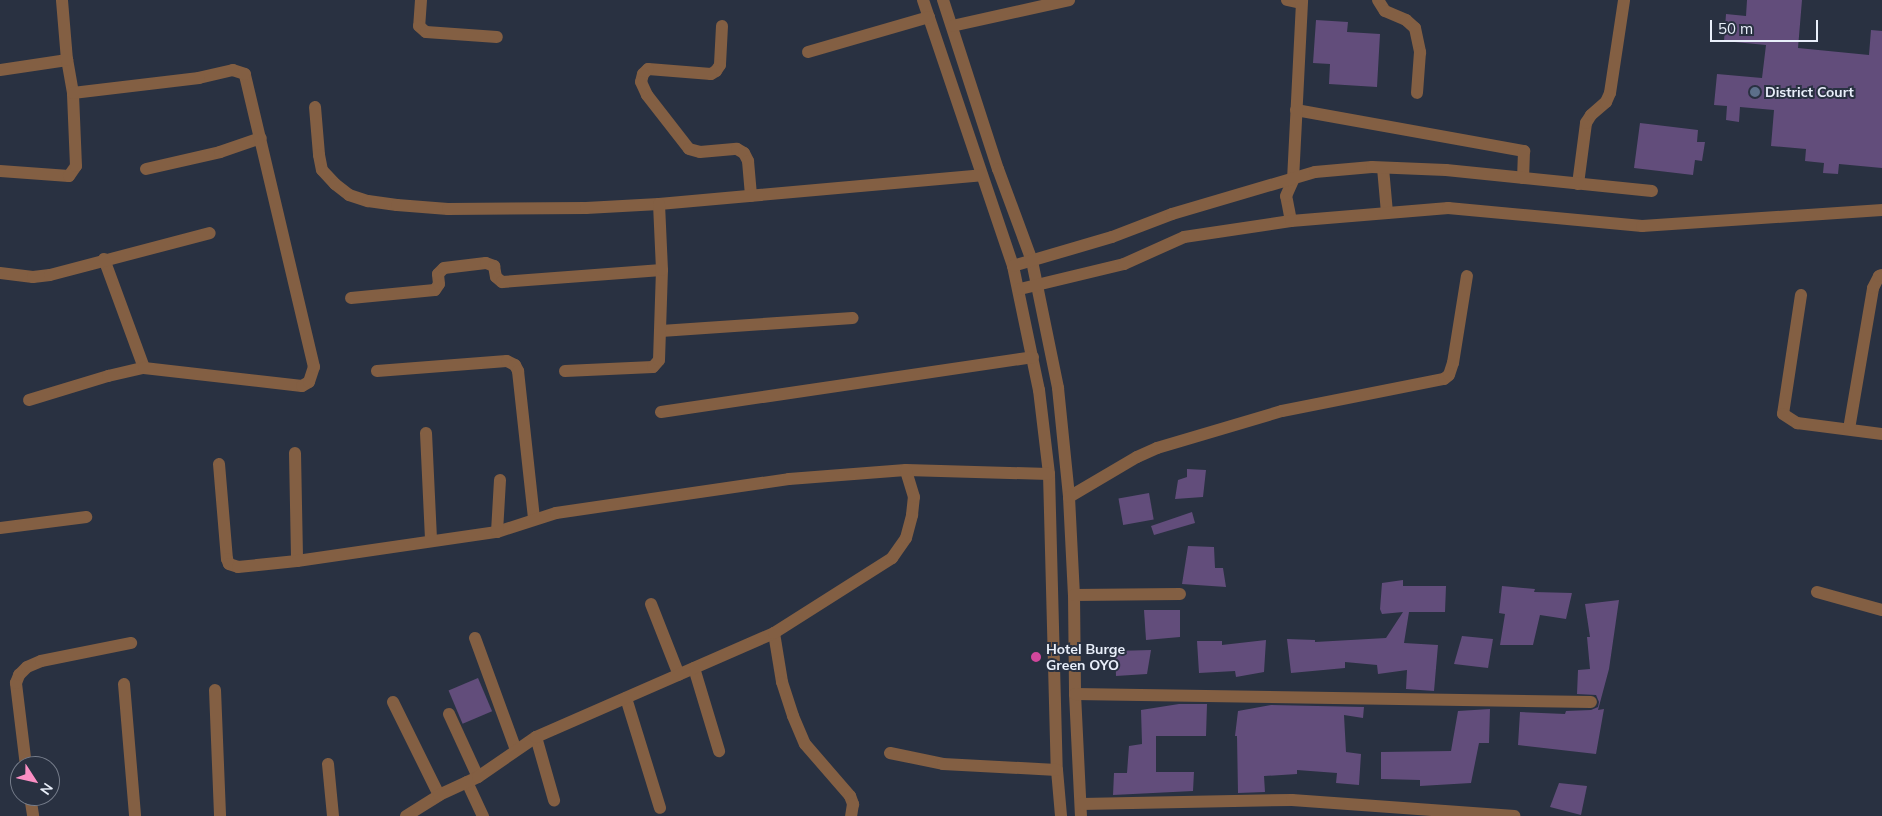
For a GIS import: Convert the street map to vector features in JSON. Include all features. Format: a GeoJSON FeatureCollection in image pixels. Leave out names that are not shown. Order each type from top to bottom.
{"type":"FeatureCollection","features":[{"type":"Feature","properties":{"kind":"street"},"geometry":{"type":"LineString","coordinates":[[0,171],[68,176],[76,166],[73,93],[67,60],[62,0]]}},
{"type":"Feature","properties":{"kind":"street"},"geometry":{"type":"LineString","coordinates":[[421,0],[419,26],[426,32],[497,37]]}},
{"type":"Feature","properties":{"kind":"street"},"geometry":{"type":"LineString","coordinates":[[923,0],[1020,289],[1039,390],[1048,474],[1057,770],[1061,816]]}},
{"type":"Feature","properties":{"kind":"street"},"geometry":{"type":"LineString","coordinates":[[943,0],[998,169],[1032,261],[1058,388],[1068,497],[1074,595],[1075,694],[1081,810],[1292,800],[1514,816]]}},
{"type":"Feature","properties":{"kind":"street"},"geometry":{"type":"LineString","coordinates":[[952,26],[1069,0]]}},
{"type":"Feature","properties":{"kind":"street"},"geometry":{"type":"LineString","coordinates":[[1287,0],[1301,1],[1293,180],[1286,196],[1289,216]]}},
{"type":"Feature","properties":{"kind":"street"},"geometry":{"type":"LineString","coordinates":[[1378,0],[1385,11],[1406,20],[1415,28],[1420,52],[1417,93]]}},
{"type":"Feature","properties":{"kind":"street"},"geometry":{"type":"LineString","coordinates":[[1578,184],[1586,123],[1591,115],[1606,102],[1610,93],[1624,0]]}},
{"type":"Feature","properties":{"kind":"street"},"geometry":{"type":"LineString","coordinates":[[808,52],[929,17]]}},
{"type":"Feature","properties":{"kind":"street"},"geometry":{"type":"LineString","coordinates":[[722,26],[720,64],[716,71],[711,74],[648,69],[643,74],[641,82],[647,95],[689,149],[700,152],[737,149],[744,153],[748,162],[751,196]]}},
{"type":"Feature","properties":{"kind":"street"},"geometry":{"type":"LineString","coordinates":[[0,70],[67,60]]}},
{"type":"Feature","properties":{"kind":"street"},"geometry":{"type":"LineString","coordinates":[[29,400],[108,376],[144,368],[302,386],[309,382],[314,368],[262,138],[245,74],[239,70],[200,78],[73,93]]}},
{"type":"Feature","properties":{"kind":"street"},"geometry":{"type":"LineString","coordinates":[[315,107],[318,155],[322,170],[349,195],[368,202],[448,209],[586,208],[659,204],[982,175]]}},
{"type":"Feature","properties":{"kind":"street"},"geometry":{"type":"LineString","coordinates":[[1296,110],[1524,151],[1523,178]]}},
{"type":"Feature","properties":{"kind":"street"},"geometry":{"type":"LineString","coordinates":[[146,169],[220,152],[262,138]]}},
{"type":"Feature","properties":{"kind":"street"},"geometry":{"type":"LineString","coordinates":[[1013,266],[1112,237],[1172,214],[1315,172],[1384,168],[1446,170],[1652,191]]}},
{"type":"Feature","properties":{"kind":"street"},"geometry":{"type":"LineString","coordinates":[[1384,168],[1387,208]]}},
{"type":"Feature","properties":{"kind":"street"},"geometry":{"type":"LineString","coordinates":[[565,371],[653,367],[659,360],[662,270],[659,204]]}},
{"type":"Feature","properties":{"kind":"street"},"geometry":{"type":"LineString","coordinates":[[1020,289],[1124,264],[1184,237],[1289,216],[1387,208],[1448,208],[1642,226],[1882,210]]}},
{"type":"Feature","properties":{"kind":"street"},"geometry":{"type":"LineString","coordinates":[[0,273],[33,277],[210,233]]}},
{"type":"Feature","properties":{"kind":"street"},"geometry":{"type":"LineString","coordinates":[[104,259],[144,368]]}},
{"type":"Feature","properties":{"kind":"street"},"geometry":{"type":"LineString","coordinates":[[351,298],[435,290],[439,284],[438,274],[444,268],[486,263],[494,266],[496,277],[502,282],[662,270]]}},
{"type":"Feature","properties":{"kind":"street"},"geometry":{"type":"LineString","coordinates":[[1849,429],[1873,288],[1882,275]]}},
{"type":"Feature","properties":{"kind":"street"},"geometry":{"type":"LineString","coordinates":[[1068,497],[1137,457],[1157,448],[1282,411],[1444,379],[1449,375],[1453,363],[1467,276]]}},
{"type":"Feature","properties":{"kind":"street"},"geometry":{"type":"LineString","coordinates":[[1801,295],[1783,414],[1797,423],[1882,434]]}},
{"type":"Feature","properties":{"kind":"street"},"geometry":{"type":"LineString","coordinates":[[661,331],[853,318]]}},
{"type":"Feature","properties":{"kind":"street"},"geometry":{"type":"LineString","coordinates":[[661,412],[1032,357]]}},
{"type":"Feature","properties":{"kind":"street"},"geometry":{"type":"LineString","coordinates":[[377,371],[507,361],[516,365],[534,519]]}},
{"type":"Feature","properties":{"kind":"street"},"geometry":{"type":"LineString","coordinates":[[426,433],[431,540]]}},
{"type":"Feature","properties":{"kind":"street"},"geometry":{"type":"LineString","coordinates":[[295,453],[297,561]]}},
{"type":"Feature","properties":{"kind":"street"},"geometry":{"type":"LineString","coordinates":[[219,464],[226,559],[229,564],[238,567],[297,561],[431,540],[497,532],[556,513],[789,479],[906,470],[1048,474]]}},
{"type":"Feature","properties":{"kind":"street"},"geometry":{"type":"LineString","coordinates":[[406,816],[423,811],[439,795],[473,779],[536,737],[774,632],[892,558],[906,538],[912,515],[914,497],[906,470]]}},
{"type":"Feature","properties":{"kind":"street"},"geometry":{"type":"LineString","coordinates":[[497,532],[500,480]]}},
{"type":"Feature","properties":{"kind":"street"},"geometry":{"type":"LineString","coordinates":[[0,519],[0,528],[86,516]]}},
{"type":"Feature","properties":{"kind":"street"},"geometry":{"type":"LineString","coordinates":[[1817,592],[1882,610]]}},
{"type":"Feature","properties":{"kind":"street"},"geometry":{"type":"LineString","coordinates":[[1074,595],[1180,594]]}},
{"type":"Feature","properties":{"kind":"street"},"geometry":{"type":"LineString","coordinates":[[651,604],[679,675]]}},
{"type":"Feature","properties":{"kind":"street"},"geometry":{"type":"LineString","coordinates":[[774,632],[782,682],[793,716],[805,744],[850,796],[853,804],[851,816]]}},
{"type":"Feature","properties":{"kind":"street"},"geometry":{"type":"LineString","coordinates":[[475,638],[516,750]]}},
{"type":"Feature","properties":{"kind":"street"},"geometry":{"type":"LineString","coordinates":[[25,756],[16,683],[19,675],[27,666],[41,661],[131,643]]}},
{"type":"Feature","properties":{"kind":"street"},"geometry":{"type":"LineString","coordinates":[[694,668],[719,751]]}},
{"type":"Feature","properties":{"kind":"street"},"geometry":{"type":"LineString","coordinates":[[124,684],[135,816]]}},
{"type":"Feature","properties":{"kind":"street"},"geometry":{"type":"LineString","coordinates":[[214,690],[220,816]]}},
{"type":"Feature","properties":{"kind":"street"},"geometry":{"type":"LineString","coordinates":[[1075,694],[1591,702]]}},
{"type":"Feature","properties":{"kind":"street"},"geometry":{"type":"LineString","coordinates":[[626,698],[660,808]]}},
{"type":"Feature","properties":{"kind":"street"},"geometry":{"type":"LineString","coordinates":[[393,702],[439,795]]}},
{"type":"Feature","properties":{"kind":"street"},"geometry":{"type":"LineString","coordinates":[[449,714],[473,779],[483,816]]}},
{"type":"Feature","properties":{"kind":"street"},"geometry":{"type":"LineString","coordinates":[[536,737],[554,800]]}},
{"type":"Feature","properties":{"kind":"street"},"geometry":{"type":"LineString","coordinates":[[890,753],[943,764],[1057,770]]}},
{"type":"Feature","properties":{"kind":"street"},"geometry":{"type":"LineString","coordinates":[[328,764],[333,816]]}},
{"type":"Feature","properties":{"kind":"building","name":"District Court"},"geometry":{"type":"Polygon","coordinates":[[[1747,0],[1802,0],[1798,48],[1869,55],[1871,30],[1882,31],[1882,168],[1839,164],[1838,174],[1823,173],[1824,163],[1805,161],[1806,149],[1771,146],[1774,110],[1740,107],[1739,122],[1726,120],[1727,106],[1714,105],[1717,74],[1762,78],[1766,45],[1724,41],[1726,14],[1746,16],[1747,0]]]}},
{"type":"Feature","properties":{"kind":"building"},"geometry":{"type":"Polygon","coordinates":[[[1316,20],[1348,22],[1347,32],[1380,34],[1377,87],[1329,84],[1330,64],[1313,63],[1316,20]]]}},
{"type":"Feature","properties":{"kind":"building"},"geometry":{"type":"Polygon","coordinates":[[[1640,123],[1698,130],[1697,142],[1705,142],[1702,161],[1695,160],[1693,175],[1634,168],[1640,123]]]}},
{"type":"Feature","properties":{"kind":"building"},"geometry":{"type":"Polygon","coordinates":[[[1187,469],[1206,470],[1203,497],[1175,499],[1178,480],[1187,477],[1187,469]]]}},
{"type":"Feature","properties":{"kind":"building"},"geometry":{"type":"Polygon","coordinates":[[[1149,493],[1154,520],[1123,525],[1118,498],[1149,493]]]}},
{"type":"Feature","properties":{"kind":"building"},"geometry":{"type":"Polygon","coordinates":[[[1192,512],[1195,523],[1154,535],[1151,526],[1192,512]]]}},
{"type":"Feature","properties":{"kind":"building"},"geometry":{"type":"Polygon","coordinates":[[[1188,546],[1214,547],[1215,568],[1223,568],[1226,587],[1182,584],[1188,546]]]}},
{"type":"Feature","properties":{"kind":"building"},"geometry":{"type":"Polygon","coordinates":[[[1403,580],[1403,586],[1446,586],[1445,612],[1409,612],[1404,643],[1438,645],[1434,691],[1406,689],[1407,670],[1378,674],[1377,665],[1345,662],[1345,668],[1291,673],[1287,639],[1315,640],[1315,642],[1386,638],[1403,612],[1382,614],[1380,609],[1382,583],[1403,580]]]}},
{"type":"Feature","properties":{"kind":"building"},"geometry":{"type":"Polygon","coordinates":[[[1502,586],[1535,589],[1534,592],[1572,593],[1566,619],[1540,615],[1533,645],[1500,645],[1505,614],[1499,613],[1502,586]]]}},
{"type":"Feature","properties":{"kind":"building"},"geometry":{"type":"Polygon","coordinates":[[[1619,600],[1609,669],[1598,710],[1604,709],[1596,754],[1518,745],[1520,712],[1565,714],[1566,711],[1591,710],[1598,707],[1599,702],[1596,695],[1577,694],[1578,670],[1590,669],[1587,637],[1590,637],[1585,604],[1619,600]]]}},
{"type":"Feature","properties":{"kind":"building"},"geometry":{"type":"Polygon","coordinates":[[[1144,610],[1180,610],[1180,637],[1146,640],[1144,610]]]}},
{"type":"Feature","properties":{"kind":"building"},"geometry":{"type":"Polygon","coordinates":[[[1462,636],[1493,639],[1488,668],[1454,664],[1462,636]]]}},
{"type":"Feature","properties":{"kind":"building"},"geometry":{"type":"Polygon","coordinates":[[[1266,640],[1264,672],[1236,677],[1235,671],[1199,673],[1197,641],[1222,641],[1222,645],[1266,640]]]}},
{"type":"Feature","properties":{"kind":"building"},"geometry":{"type":"Polygon","coordinates":[[[1151,650],[1147,674],[1116,676],[1115,651],[1151,650]]]}},
{"type":"Feature","properties":{"kind":"building"},"geometry":{"type":"Polygon","coordinates":[[[478,678],[492,711],[463,724],[449,691],[478,678]]]}},
{"type":"Feature","properties":{"kind":"building"},"geometry":{"type":"Polygon","coordinates":[[[1179,704],[1207,704],[1206,736],[1156,736],[1156,772],[1194,772],[1193,791],[1113,795],[1114,773],[1127,773],[1129,746],[1142,744],[1141,710],[1179,704]]]}},
{"type":"Feature","properties":{"kind":"building"},"geometry":{"type":"Polygon","coordinates":[[[1271,705],[1364,707],[1363,718],[1344,715],[1346,752],[1361,754],[1359,785],[1336,783],[1337,773],[1297,770],[1297,774],[1264,776],[1265,792],[1238,793],[1237,736],[1235,736],[1238,711],[1271,705]]]}},
{"type":"Feature","properties":{"kind":"building"},"geometry":{"type":"Polygon","coordinates":[[[1490,709],[1489,743],[1479,743],[1471,783],[1420,786],[1420,780],[1381,779],[1381,752],[1451,751],[1458,711],[1490,709]]]}},
{"type":"Feature","properties":{"kind":"building"},"geometry":{"type":"Polygon","coordinates":[[[1559,783],[1587,786],[1581,815],[1550,807],[1559,783]]]}},
{"type":"Feature","properties":{"kind":"place","name":"District Court"},"geometry":{"type":"Point","coordinates":[1755,92]}},
{"type":"Feature","properties":{"kind":"place","name":"Hotel Burge Green OYO"},"geometry":{"type":"Point","coordinates":[1036,657]}}]}
